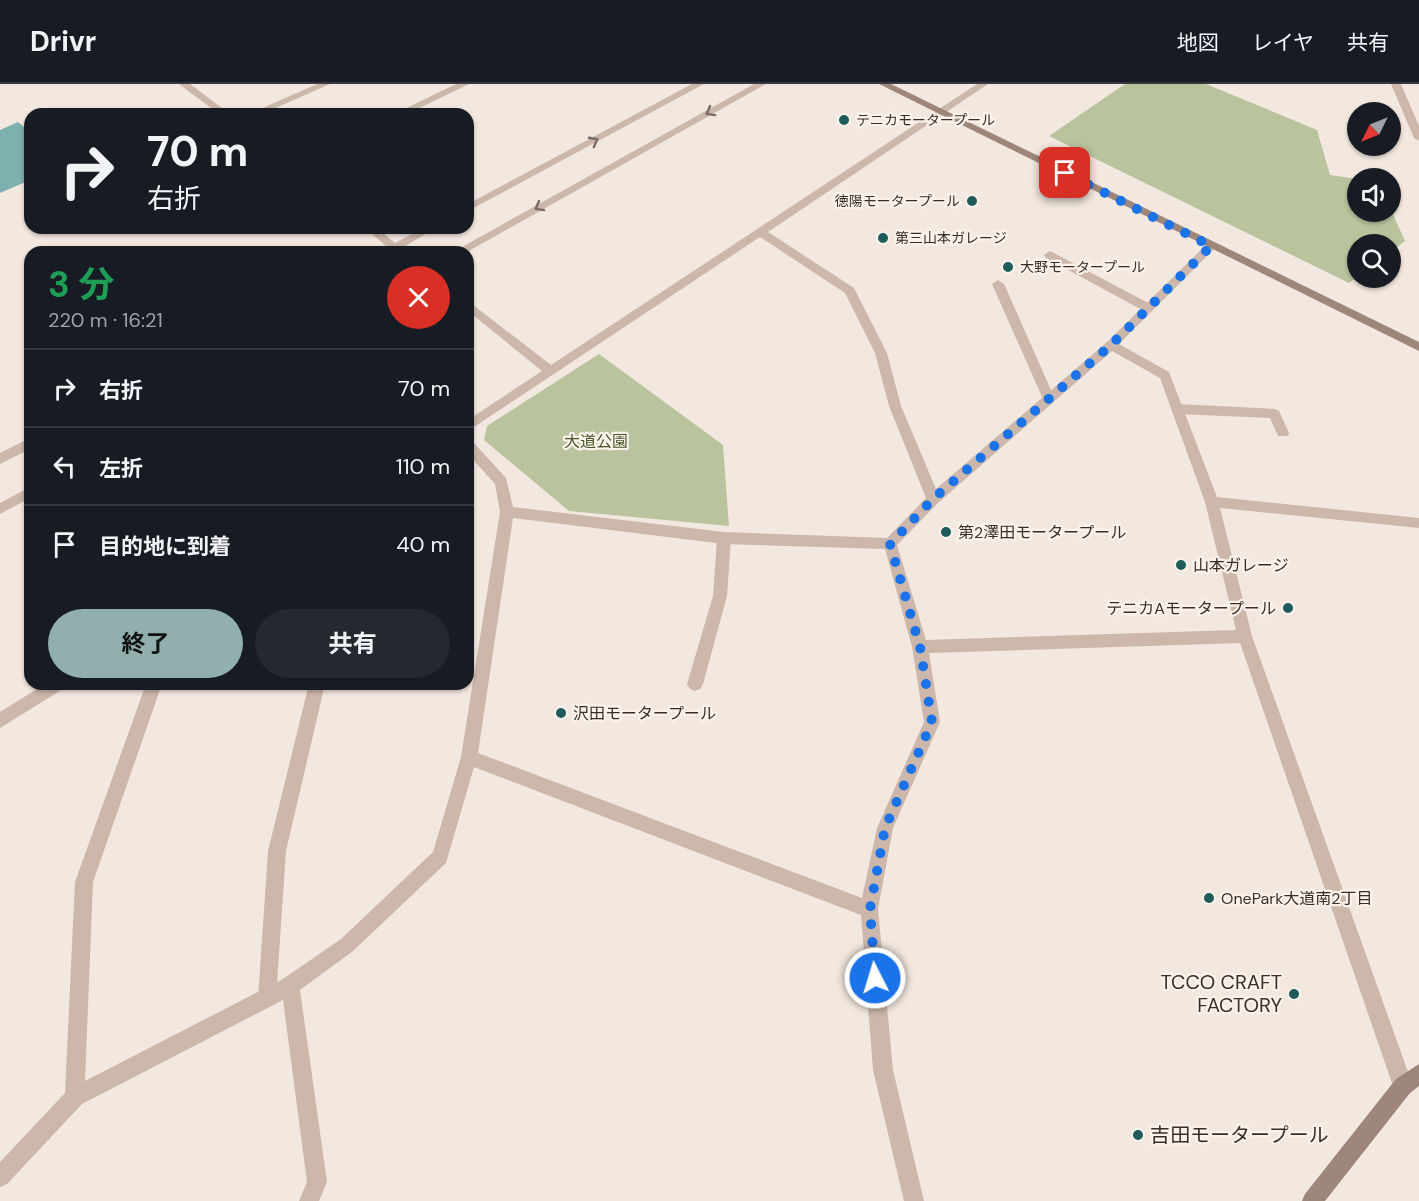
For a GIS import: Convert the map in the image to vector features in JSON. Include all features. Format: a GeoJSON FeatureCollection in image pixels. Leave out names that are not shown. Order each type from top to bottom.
{"type":"FeatureCollection","features":[{"type":"Feature","properties":{"kind":"street"},"geometry":{"type":"LineString","coordinates":[[184,84],[217,108]]}},
{"type":"Feature","properties":{"kind":"street"},"geometry":{"type":"LineString","coordinates":[[268,108],[325,84]]}},
{"type":"Feature","properties":{"kind":"street"},"geometry":{"type":"LineString","coordinates":[[412,108],[464,84]]}},
{"type":"Feature","properties":{"kind":"street"},"geometry":{"type":"LineString","coordinates":[[474,205],[699,84]]}},
{"type":"Feature","properties":{"kind":"street"},"geometry":{"type":"LineString","coordinates":[[470,246],[761,84]]}},
{"type":"Feature","properties":{"kind":"street"},"geometry":{"type":"LineString","coordinates":[[884,84],[1419,347]]}},
{"type":"Feature","properties":{"kind":"street"},"geometry":{"type":"LineString","coordinates":[[474,422],[983,84]]}},
{"type":"Feature","properties":{"kind":"street"},"geometry":{"type":"LineString","coordinates":[[1396,84],[1418,131]]}},
{"type":"Feature","properties":{"kind":"street"},"geometry":{"type":"LineString","coordinates":[[760,232],[850,291],[882,353],[895,406],[933,499]]}},
{"type":"Feature","properties":{"kind":"street"},"geometry":{"type":"LineString","coordinates":[[376,234],[389,246]]}},
{"type":"Feature","properties":{"kind":"street"},"geometry":{"type":"LineString","coordinates":[[400,246],[420,234]]}},
{"type":"Feature","properties":{"kind":"street"},"geometry":{"type":"LineString","coordinates":[[507,512],[724,538],[890,544],[933,499],[1111,345],[1211,246]]}},
{"type":"Feature","properties":{"kind":"street"},"geometry":{"type":"LineString","coordinates":[[1050,255],[1148,308]]}},
{"type":"Feature","properties":{"kind":"street"},"geometry":{"type":"LineString","coordinates":[[998,284],[1048,399]]}},
{"type":"Feature","properties":{"kind":"street"},"geometry":{"type":"LineString","coordinates":[[474,310],[549,370]]}},
{"type":"Feature","properties":{"kind":"street"},"geometry":{"type":"LineString","coordinates":[[1111,345],[1164,375],[1212,501],[1245,636],[1403,1086]]}},
{"type":"Feature","properties":{"kind":"street"},"geometry":{"type":"LineString","coordinates":[[1177,409],[1275,414],[1284,433]]}},
{"type":"Feature","properties":{"kind":"street"},"geometry":{"type":"LineString","coordinates":[[0,459],[24,446]]}},
{"type":"Feature","properties":{"kind":"street"},"geometry":{"type":"LineString","coordinates":[[0,1177],[75,1097],[291,986],[347,945],[440,857],[469,757],[507,512],[501,482],[474,452]]}},
{"type":"Feature","properties":{"kind":"street"},"geometry":{"type":"LineString","coordinates":[[0,509],[24,495]]}},
{"type":"Feature","properties":{"kind":"street"},"geometry":{"type":"LineString","coordinates":[[1212,501],[1419,524]]}},
{"type":"Feature","properties":{"kind":"street"},"geometry":{"type":"LineString","coordinates":[[695,684],[720,596],[724,538]]}},
{"type":"Feature","properties":{"kind":"street"},"geometry":{"type":"LineString","coordinates":[[890,544],[920,647],[932,722],[885,828],[870,909],[883,1070],[914,1201]]}},
{"type":"Feature","properties":{"kind":"street"},"geometry":{"type":"LineString","coordinates":[[920,647],[1245,636]]}},
{"type":"Feature","properties":{"kind":"street"},"geometry":{"type":"LineString","coordinates":[[0,721],[49,690]]}},
{"type":"Feature","properties":{"kind":"street"},"geometry":{"type":"LineString","coordinates":[[75,1097],[84,882],[152,690]]}},
{"type":"Feature","properties":{"kind":"street"},"geometry":{"type":"LineString","coordinates":[[267,998],[278,851],[316,690]]}},
{"type":"Feature","properties":{"kind":"street"},"geometry":{"type":"LineString","coordinates":[[469,757],[870,909]]}},
{"type":"Feature","properties":{"kind":"street"},"geometry":{"type":"LineString","coordinates":[[291,986],[317,1182],[309,1201]]}},
{"type":"Feature","properties":{"kind":"street"},"geometry":{"type":"LineString","coordinates":[[1312,1201],[1403,1086],[1419,1074]]}},
{"type":"Feature","properties":{"kind":"green space"},"geometry":{"type":"Polygon","coordinates":[[[1125,84],[1206,84],[1317,130],[1330,175],[1347,178],[1347,222],[1396,222],[1405,241],[1401,244],[1401,234],[1347,234],[1347,282],[1049,136],[1125,84]]]}},
{"type":"Feature","properties":{"kind":"green space","name":"大道公園"},"geometry":{"type":"Polygon","coordinates":[[[599,354],[723,445],[729,526],[569,511],[484,440],[487,426],[599,354]]]}},
{"type":"Feature","properties":{"kind":"water"},"geometry":{"type":"Polygon","coordinates":[[[18,122],[24,127],[24,183],[0,193],[0,130],[18,122]]]}},
{"type":"Feature","properties":{"kind":"place","name":"テニカモータープール"},"geometry":{"type":"Point","coordinates":[844,120]}},
{"type":"Feature","properties":{"kind":"place","name":"徳陽モータープール"},"geometry":{"type":"Point","coordinates":[972,201]}},
{"type":"Feature","properties":{"kind":"place","name":"第三山本ガレージ"},"geometry":{"type":"Point","coordinates":[883,238]}},
{"type":"Feature","properties":{"kind":"place","name":"大野モータープール"},"geometry":{"type":"Point","coordinates":[1008,267]}},
{"type":"Feature","properties":{"kind":"place","name":"第2澤田モータープール"},"geometry":{"type":"Point","coordinates":[946,532]}},
{"type":"Feature","properties":{"kind":"place","name":"山本ガレージ"},"geometry":{"type":"Point","coordinates":[1181,565]}},
{"type":"Feature","properties":{"kind":"place","name":"テニカAモータープール"},"geometry":{"type":"Point","coordinates":[1288,608]}},
{"type":"Feature","properties":{"kind":"place","name":"沢田モータープール"},"geometry":{"type":"Point","coordinates":[561,713]}},
{"type":"Feature","properties":{"kind":"place","name":"OnePark大道南2丁目"},"geometry":{"type":"Point","coordinates":[1209,898]}},
{"type":"Feature","properties":{"kind":"place","name":"TCCO CRAFT FACTORY"},"geometry":{"type":"Point","coordinates":[1294,994]}},
{"type":"Feature","properties":{"kind":"place","name":"吉田モータープール"},"geometry":{"type":"Point","coordinates":[1138,1135]}},
{"type":"Feature","properties":{"kind":"route"},"geometry":{"type":"LineString","coordinates":[[875,978],[870,909],[885,828],[932,722],[920,647],[890,544],[933,499],[1111,345],[1211,246],[1065,173]]}}]}
